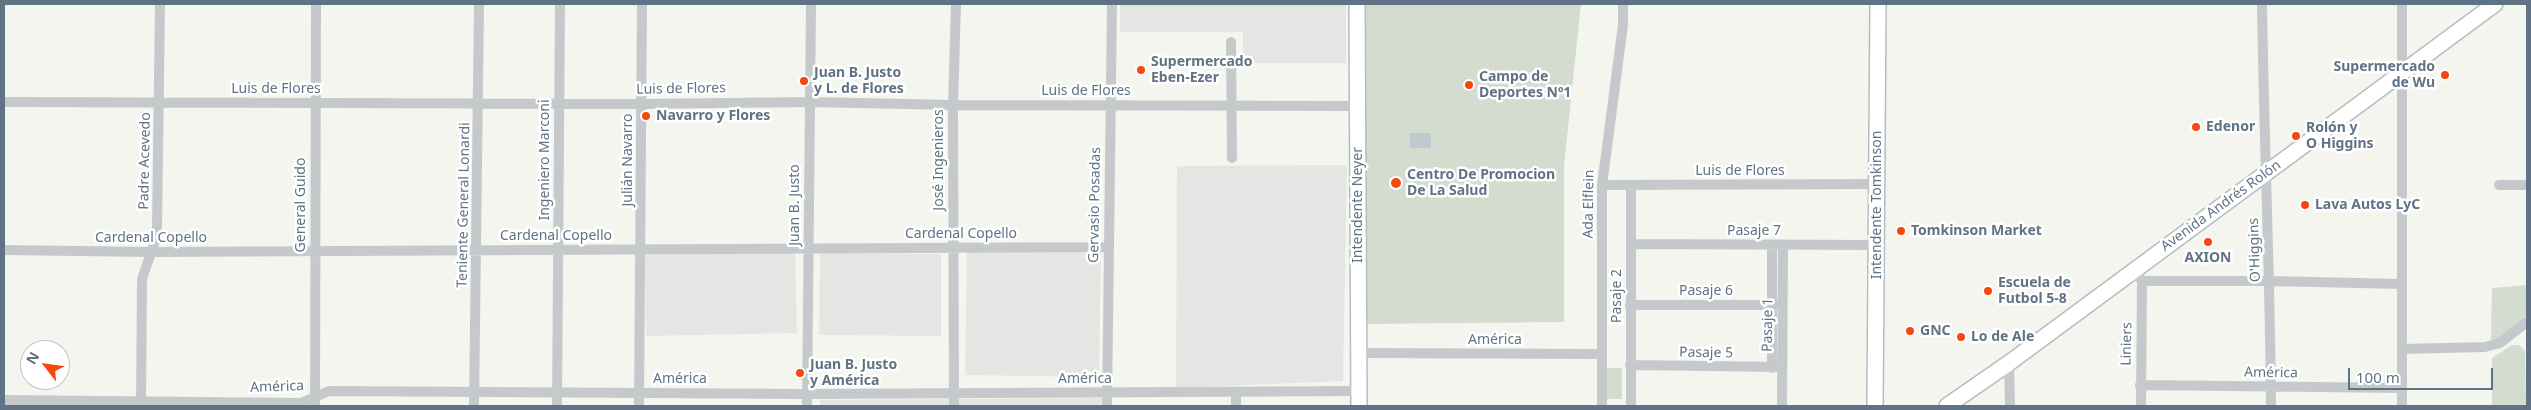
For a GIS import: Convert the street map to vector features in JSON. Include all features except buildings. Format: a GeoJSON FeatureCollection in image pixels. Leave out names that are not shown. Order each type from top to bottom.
{"type":"FeatureCollection","features":[{"type":"Feature","properties":{"kind":"street","name":"Padre Acevedo"},"geometry":{"type":"LineString","coordinates":[[141,404],[142,278],[157,227],[160,4]]}},
{"type":"Feature","properties":{"kind":"street","name":"General Guido"},"geometry":{"type":"LineString","coordinates":[[315,402],[316,4]]}},
{"type":"Feature","properties":{"kind":"street","name":"Teniente General Lonardi"},"geometry":{"type":"LineString","coordinates":[[474,406],[479,4]]}},
{"type":"Feature","properties":{"kind":"street","name":"Ingeniero Marconi"},"geometry":{"type":"LineString","coordinates":[[556,406],[560,4]]}},
{"type":"Feature","properties":{"kind":"street","name":"Julián Navarro"},"geometry":{"type":"LineString","coordinates":[[639,406],[642,4]]}},
{"type":"Feature","properties":{"kind":"street","name":"Juan B. Justo"},"geometry":{"type":"LineString","coordinates":[[807,406],[811,4]]}},
{"type":"Feature","properties":{"kind":"street","name":"José Ingenieros"},"geometry":{"type":"LineString","coordinates":[[954,406],[953,104],[956,4]]}},
{"type":"Feature","properties":{"kind":"street","name":"Gervasio Posadas"},"geometry":{"type":"LineString","coordinates":[[1107,406],[1112,4]]}},
{"type":"Feature","properties":{"kind":"street","name":"Intendente Neyer"},"geometry":{"type":"LineString","coordinates":[[1357,4],[1359,399]]}},
{"type":"Feature","properties":{"kind":"street","name":"Ada Elflein"},"geometry":{"type":"LineString","coordinates":[[1602,406],[1602,185],[1624,4]]}},
{"type":"Feature","properties":{"kind":"street","name":"Intendente Tomkinson"},"geometry":{"type":"LineString","coordinates":[[1875,406],[1878,4]]}},
{"type":"Feature","properties":{"kind":"street","name":"O'Higgins"},"geometry":{"type":"LineString","coordinates":[[2262,4],[2264,130],[2270,281],[2271,406]]}},
{"type":"Feature","properties":{"kind":"street"},"geometry":{"type":"LineString","coordinates":[[2402,4],[2402,406]]}},
{"type":"Feature","properties":{"kind":"street","name":"Avenida Andrés Rolón"},"geometry":{"type":"LineString","coordinates":[[1947,406],[2139,275],[2267,171],[2495,4]]}},
{"type":"Feature","properties":{"kind":"street"},"geometry":{"type":"LineString","coordinates":[[1231,42],[1232,158]]}},
{"type":"Feature","properties":{"kind":"street","name":"Luis de Flores"},"geometry":{"type":"LineString","coordinates":[[4,102],[642,104],[809,102],[1358,106]]}},
{"type":"Feature","properties":{"kind":"street","name":"Luis de Flores"},"geometry":{"type":"LineString","coordinates":[[1602,185],[1878,184]]}},
{"type":"Feature","properties":{"kind":"street","name":"Pasaje 2"},"geometry":{"type":"LineString","coordinates":[[1631,185],[1631,406]]}},
{"type":"Feature","properties":{"kind":"street"},"geometry":{"type":"LineString","coordinates":[[2499,185],[2527,185]]}},
{"type":"Feature","properties":{"kind":"street","name":"Pasaje 7"},"geometry":{"type":"LineString","coordinates":[[1631,244],[1877,245]]}},
{"type":"Feature","properties":{"kind":"street","name":"Pasaje 1"},"geometry":{"type":"LineString","coordinates":[[1778,244],[1776,368],[1782,406]]}},
{"type":"Feature","properties":{"kind":"street","name":"Cardenal Copello"},"geometry":{"type":"LineString","coordinates":[[4,250],[151,252],[1109,247]]}},
{"type":"Feature","properties":{"kind":"street"},"geometry":{"type":"LineString","coordinates":[[2139,275],[2270,281],[2402,284]]}},
{"type":"Feature","properties":{"kind":"street","name":"Liniers"},"geometry":{"type":"LineString","coordinates":[[2139,275],[2141,406]]}},
{"type":"Feature","properties":{"kind":"street","name":"Pasaje 6"},"geometry":{"type":"LineString","coordinates":[[1630,305],[1777,304]]}},
{"type":"Feature","properties":{"kind":"street"},"geometry":{"type":"LineString","coordinates":[[2402,349],[2485,347],[2500,344],[2527,322]]}},
{"type":"Feature","properties":{"kind":"street","name":"América"},"geometry":{"type":"LineString","coordinates":[[1359,353],[1602,354]]}},
{"type":"Feature","properties":{"kind":"street"},"geometry":{"type":"LineString","coordinates":[[2009,363],[2010,406]]}},
{"type":"Feature","properties":{"kind":"street","name":"Pasaje 5"},"geometry":{"type":"LineString","coordinates":[[1630,365],[1776,368]]}},
{"type":"Feature","properties":{"kind":"street","name":"América"},"geometry":{"type":"LineString","coordinates":[[2140,385],[2402,388]]}},
{"type":"Feature","properties":{"kind":"street","name":"América"},"geometry":{"type":"LineString","coordinates":[[4,400],[141,404],[302,403],[315,402],[329,391],[807,394],[954,392],[1236,393],[1359,399]]}},
{"type":"Feature","properties":{"kind":"street"},"geometry":{"type":"LineString","coordinates":[[1236,393],[1236,406]]}},
{"type":"Feature","properties":{"kind":"shaded area"},"geometry":{"type":"Polygon","coordinates":[[[1120,4],[1346,4],[1346,63],[1243,63],[1243,32],[1120,32],[1120,4]]]}},
{"type":"Feature","properties":{"kind":"shaded area","name":"Campo de Deportes Nº1"},"geometry":{"type":"Polygon","coordinates":[[[1365,4],[1581,4],[1564,166],[1564,322],[1366,324],[1365,4]]]}},
{"type":"Feature","properties":{"kind":"shaded area"},"geometry":{"type":"Polygon","coordinates":[[[1410,133],[1431,133],[1431,148],[1410,148],[1410,133]]]}},
{"type":"Feature","properties":{"kind":"shaded area"},"geometry":{"type":"Polygon","coordinates":[[[1347,165],[1343,381],[1176,388],[1177,166],[1347,165]]]}},
{"type":"Feature","properties":{"kind":"shaded area"},"geometry":{"type":"Polygon","coordinates":[[[967,249],[1101,250],[1099,377],[965,375],[967,249]]]}},
{"type":"Feature","properties":{"kind":"shaded area"},"geometry":{"type":"Polygon","coordinates":[[[795,252],[797,333],[646,336],[645,255],[795,252]]]}},
{"type":"Feature","properties":{"kind":"shaded area"},"geometry":{"type":"Polygon","coordinates":[[[820,253],[941,254],[941,336],[819,335],[820,253]]]}},
{"type":"Feature","properties":{"kind":"shaded area"},"geometry":{"type":"Polygon","coordinates":[[[2527,285],[2527,315],[2504,337],[2491,341],[2492,288],[2527,285]]]}},
{"type":"Feature","properties":{"kind":"shaded area"},"geometry":{"type":"Polygon","coordinates":[[[2512,345],[2519,345],[2525,351],[2526,406],[2492,406],[2492,358],[2512,345]]]}},
{"type":"Feature","properties":{"kind":"shaded area"},"geometry":{"type":"Polygon","coordinates":[[[1606,368],[1622,368],[1622,399],[1606,399],[1606,368]]]}},
{"type":"Feature","properties":{"kind":"shaded area"},"geometry":{"type":"Polygon","coordinates":[[[1102,398],[1101,406],[820,406],[820,400],[1102,398]]]}},
{"type":"Feature","properties":{"kind":"place","name":"Supermercado Eben-Ezer"},"geometry":{"type":"Point","coordinates":[1141,70]}},
{"type":"Feature","properties":{"kind":"place","name":"Supermercado de Wu"},"geometry":{"type":"Point","coordinates":[2445,75]}},
{"type":"Feature","properties":{"kind":"place","name":"Juan B. Justo y L. de Flores"},"geometry":{"type":"Point","coordinates":[804,81]}},
{"type":"Feature","properties":{"kind":"place","name":"Campo de Deportes Nº1"},"geometry":{"type":"Point","coordinates":[1469,85]}},
{"type":"Feature","properties":{"kind":"place","name":"Navarro y Flores"},"geometry":{"type":"Point","coordinates":[646,116]}},
{"type":"Feature","properties":{"kind":"place","name":"Edenor"},"geometry":{"type":"Point","coordinates":[2196,127]}},
{"type":"Feature","properties":{"kind":"place","name":"Rolón y O Higgins"},"geometry":{"type":"Point","coordinates":[2296,136]}},
{"type":"Feature","properties":{"kind":"place","name":"Centro De Promocion De La Salud"},"geometry":{"type":"Point","coordinates":[1396,183]}},
{"type":"Feature","properties":{"kind":"place","name":"Lava Autos LyC"},"geometry":{"type":"Point","coordinates":[2305,205]}},
{"type":"Feature","properties":{"kind":"place","name":"Tomkinson Market"},"geometry":{"type":"Point","coordinates":[1901,231]}},
{"type":"Feature","properties":{"kind":"place","name":"AXION"},"geometry":{"type":"Point","coordinates":[2208,242]}},
{"type":"Feature","properties":{"kind":"place","name":"Escuela de Futbol 5-8"},"geometry":{"type":"Point","coordinates":[1988,291]}},
{"type":"Feature","properties":{"kind":"place","name":"GNC"},"geometry":{"type":"Point","coordinates":[1910,331]}},
{"type":"Feature","properties":{"kind":"place","name":"Lo de Ale"},"geometry":{"type":"Point","coordinates":[1961,337]}},
{"type":"Feature","properties":{"kind":"place","name":"Juan B. Justo y América"},"geometry":{"type":"Point","coordinates":[800,373]}}]}
